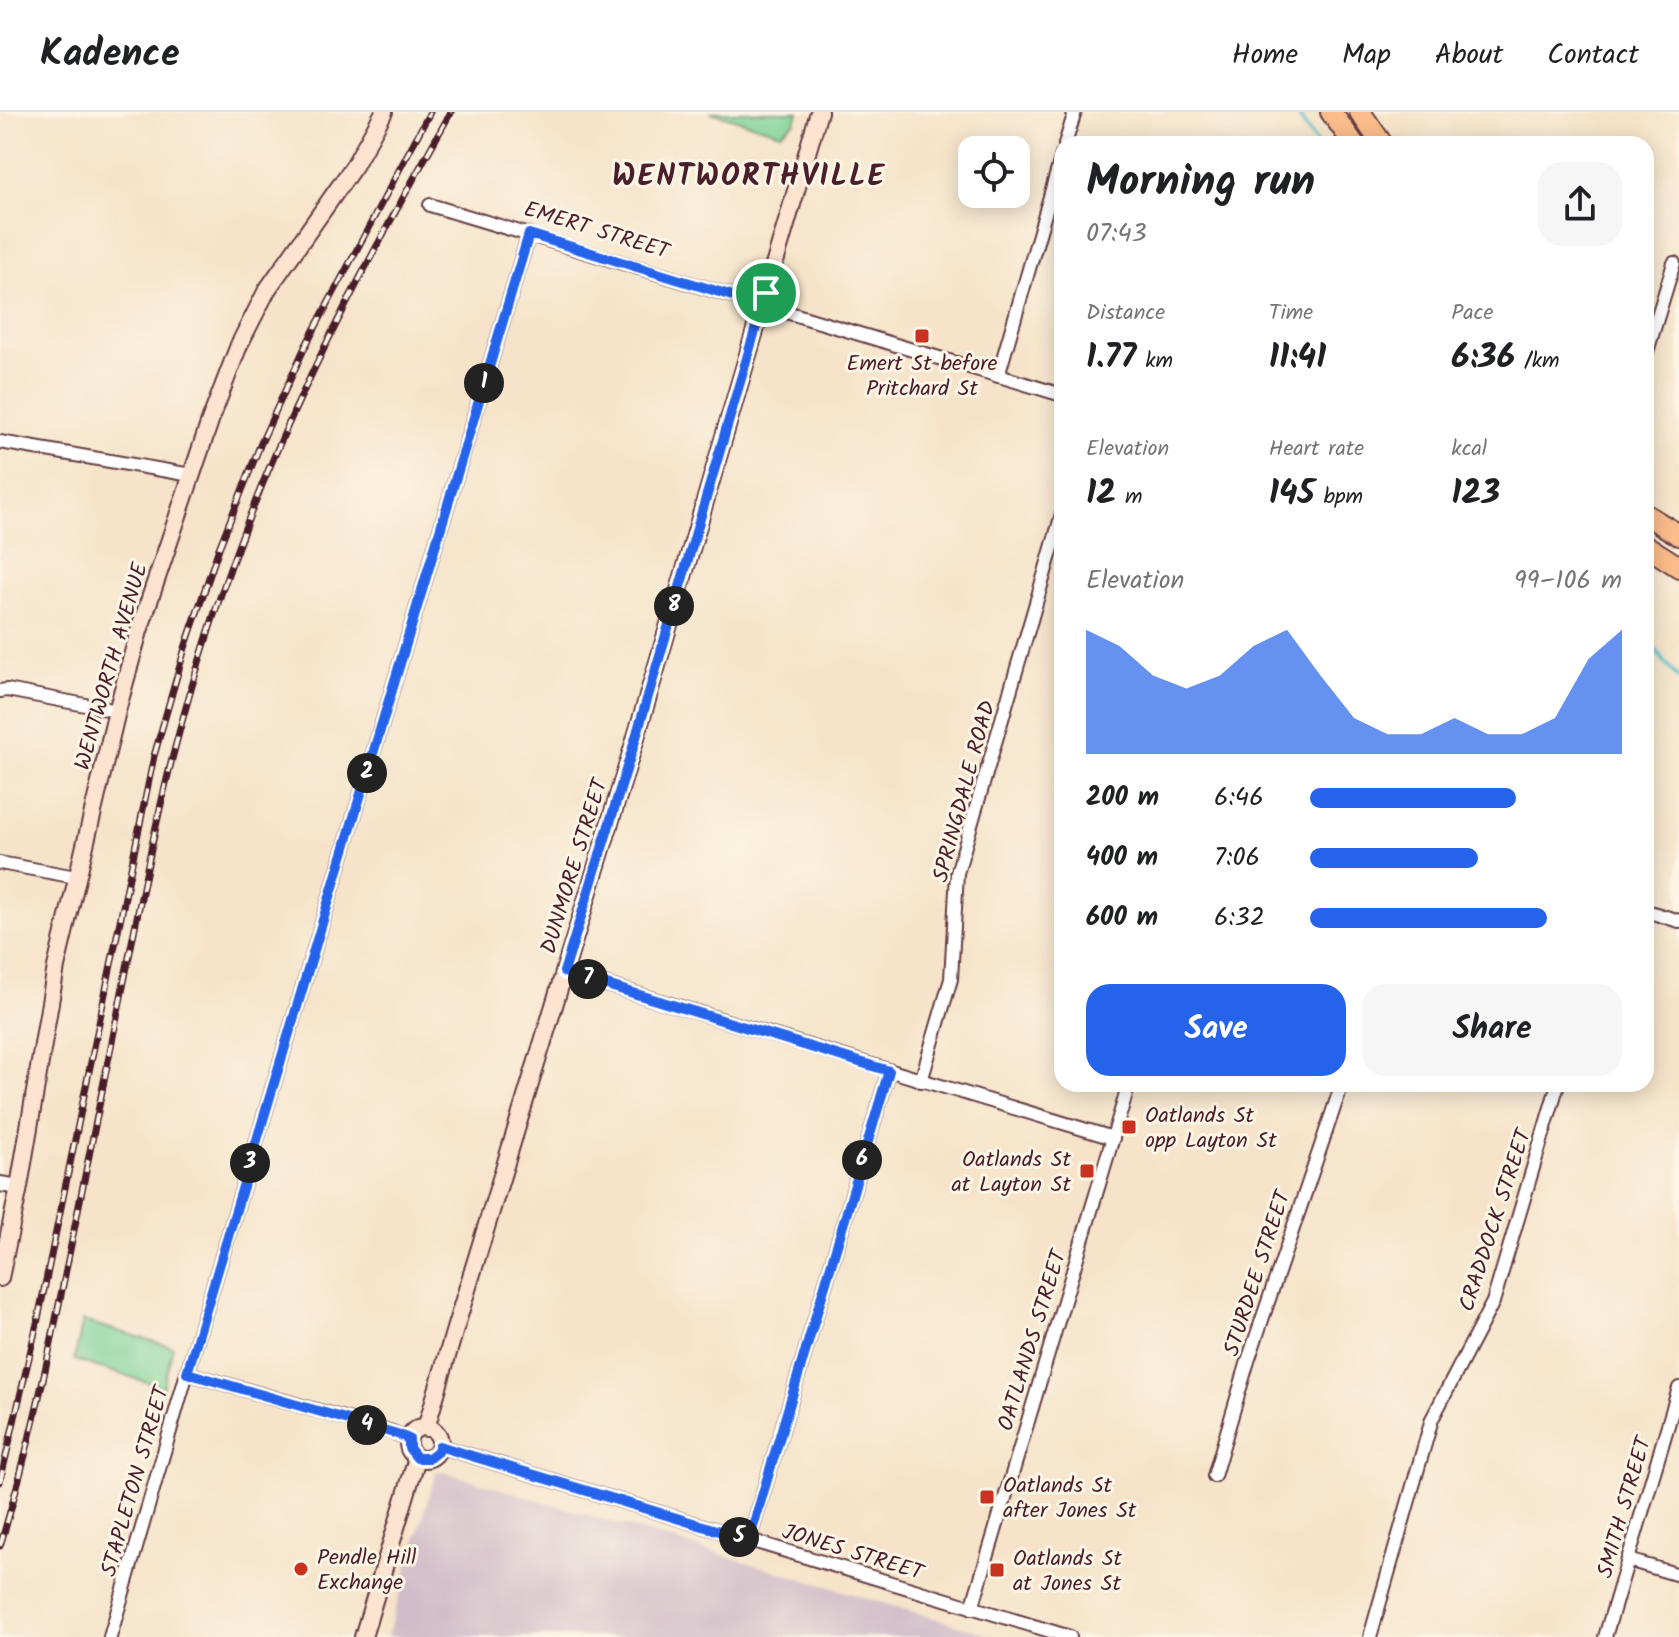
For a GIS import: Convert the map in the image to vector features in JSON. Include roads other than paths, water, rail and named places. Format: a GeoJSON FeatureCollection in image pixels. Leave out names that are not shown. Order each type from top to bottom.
{"type":"FeatureCollection","features":[{"type":"Feature","properties":{"kind":"highway"},"geometry":{"type":"LineString","coordinates":[[1331,112],[1348,136]]}},
{"type":"Feature","properties":{"kind":"highway"},"geometry":{"type":"LineString","coordinates":[[1360,112],[1376,136]]}},
{"type":"Feature","properties":{"kind":"highway"},"geometry":{"type":"LineString","coordinates":[[1654,520],[1679,535]]}},
{"type":"Feature","properties":{"kind":"highway"},"geometry":{"type":"LineString","coordinates":[[1654,551],[1679,567]]}},
{"type":"Feature","properties":{"kind":"main road","name":"WENTWORTH AVENUE"},"geometry":{"type":"LineString","coordinates":[[0,1278],[19,1187],[56,967],[139,631],[224,380],[239,345],[258,306],[354,166],[384,112]]}},
{"type":"Feature","properties":{"kind":"main road","name":"DUNMORE STREET"},"geometry":{"type":"LineString","coordinates":[[426,1428],[766,306],[819,112]]}},
{"type":"Feature","properties":{"kind":"main road"},"geometry":{"type":"LineString","coordinates":[[749,301],[758,292],[766,306]]}},
{"type":"Feature","properties":{"kind":"main road"},"geometry":{"type":"LineString","coordinates":[[426,1428],[435,1432],[439,1441],[438,1451],[429,1458],[417,1458],[409,1448],[409,1439],[414,1431],[426,1428]]}},
{"type":"Feature","properties":{"kind":"main road"},"geometry":{"type":"LineString","coordinates":[[363,1637],[417,1458]]}},
{"type":"Feature","properties":{"kind":"street"},"geometry":{"type":"LineString","coordinates":[[1068,136],[1075,112]]}},
{"type":"Feature","properties":{"kind":"street"},"geometry":{"type":"LineString","coordinates":[[998,376],[1054,183]]}},
{"type":"Feature","properties":{"kind":"street","name":"EMERT STREET"},"geometry":{"type":"LineString","coordinates":[[430,205],[749,301]]}},
{"type":"Feature","properties":{"kind":"street","name":"STAPLETON STREET"},"geometry":{"type":"LineString","coordinates":[[110,1637],[529,234]]}},
{"type":"Feature","properties":{"kind":"street"},"geometry":{"type":"LineString","coordinates":[[1654,329],[1674,263]]}},
{"type":"Feature","properties":{"kind":"street"},"geometry":{"type":"LineString","coordinates":[[766,306],[1054,393]]}},
{"type":"Feature","properties":{"kind":"street"},"geometry":{"type":"LineString","coordinates":[[0,442],[191,475]]}},
{"type":"Feature","properties":{"kind":"street","name":"SPRINGDALE ROAD"},"geometry":{"type":"LineString","coordinates":[[921,1081],[951,979],[957,873],[1054,541]]}},
{"type":"Feature","properties":{"kind":"street"},"geometry":{"type":"LineString","coordinates":[[0,691],[117,711]]}},
{"type":"Feature","properties":{"kind":"street"},"geometry":{"type":"LineString","coordinates":[[0,863],[76,877]]}},
{"type":"Feature","properties":{"kind":"street"},"geometry":{"type":"LineString","coordinates":[[1654,913],[1679,921]]}},
{"type":"Feature","properties":{"kind":"street"},"geometry":{"type":"LineString","coordinates":[[564,972],[1113,1138]]}},
{"type":"Feature","properties":{"kind":"street"},"geometry":{"type":"LineString","coordinates":[[749,1540],[889,1071]]}},
{"type":"Feature","properties":{"kind":"street","name":"OATLANDS STREET"},"geometry":{"type":"LineString","coordinates":[[972,1608],[1127,1092]]}},
{"type":"Feature","properties":{"kind":"street","name":"STURDEE STREET"},"geometry":{"type":"LineString","coordinates":[[1214,1476],[1248,1361],[1339,1092]]}},
{"type":"Feature","properties":{"kind":"street","name":"CRADDOCK STREET"},"geometry":{"type":"LineString","coordinates":[[1370,1637],[1432,1419],[1493,1302],[1556,1092]]}},
{"type":"Feature","properties":{"kind":"street"},"geometry":{"type":"LineString","coordinates":[[0,1184],[19,1187]]}},
{"type":"Feature","properties":{"kind":"street"},"geometry":{"type":"LineString","coordinates":[[187,1373],[409,1439]]}},
{"type":"Feature","properties":{"kind":"street","name":"SMITH STREET"},"geometry":{"type":"LineString","coordinates":[[1605,1637],[1679,1388]]}},
{"type":"Feature","properties":{"kind":"street","name":"JONES STREET"},"geometry":{"type":"LineString","coordinates":[[439,1446],[1070,1637]]}},
{"type":"Feature","properties":{"kind":"street"},"geometry":{"type":"LineString","coordinates":[[1628,1560],[1679,1575]]}},
{"type":"Feature","properties":{"kind":"waterway"},"geometry":{"type":"LineString","coordinates":[[1296,112],[1312,136]]}},
{"type":"Feature","properties":{"kind":"waterway"},"geometry":{"type":"LineString","coordinates":[[1654,649],[1679,679]]}},
{"type":"Feature","properties":{"kind":"railway"},"geometry":{"type":"LineString","coordinates":[[0,1482],[38,1319],[154,756],[185,648],[219,548],[261,443],[305,347],[430,112]]}},
{"type":"Feature","properties":{"kind":"railway"},"geometry":{"type":"LineString","coordinates":[[0,1546],[45,1371],[159,811],[205,641],[246,526],[296,407],[360,279],[451,112]]}},
{"type":"Feature","properties":{"kind":"place","name":"Emert St before Pritchard St"},"geometry":{"type":"Point","coordinates":[922,336]}},
{"type":"Feature","properties":{"kind":"place","name":"Oatlands St opp Layton St"},"geometry":{"type":"Point","coordinates":[1129,1127]}},
{"type":"Feature","properties":{"kind":"place","name":"Oatlands St at Layton St"},"geometry":{"type":"Point","coordinates":[1087,1171]}},
{"type":"Feature","properties":{"kind":"place","name":"Oatlands St after Jones St"},"geometry":{"type":"Point","coordinates":[987,1497]}},
{"type":"Feature","properties":{"kind":"place","name":"Pendle Hill Exchange"},"geometry":{"type":"Point","coordinates":[301,1569]}},
{"type":"Feature","properties":{"kind":"place","name":"Oatlands St at Jones St"},"geometry":{"type":"Point","coordinates":[997,1570]}},
{"type":"Feature","properties":{"kind":"district","name":"WENTWORTHVILLE"},"geometry":{"type":"Point","coordinates":[749,175]}}]}
